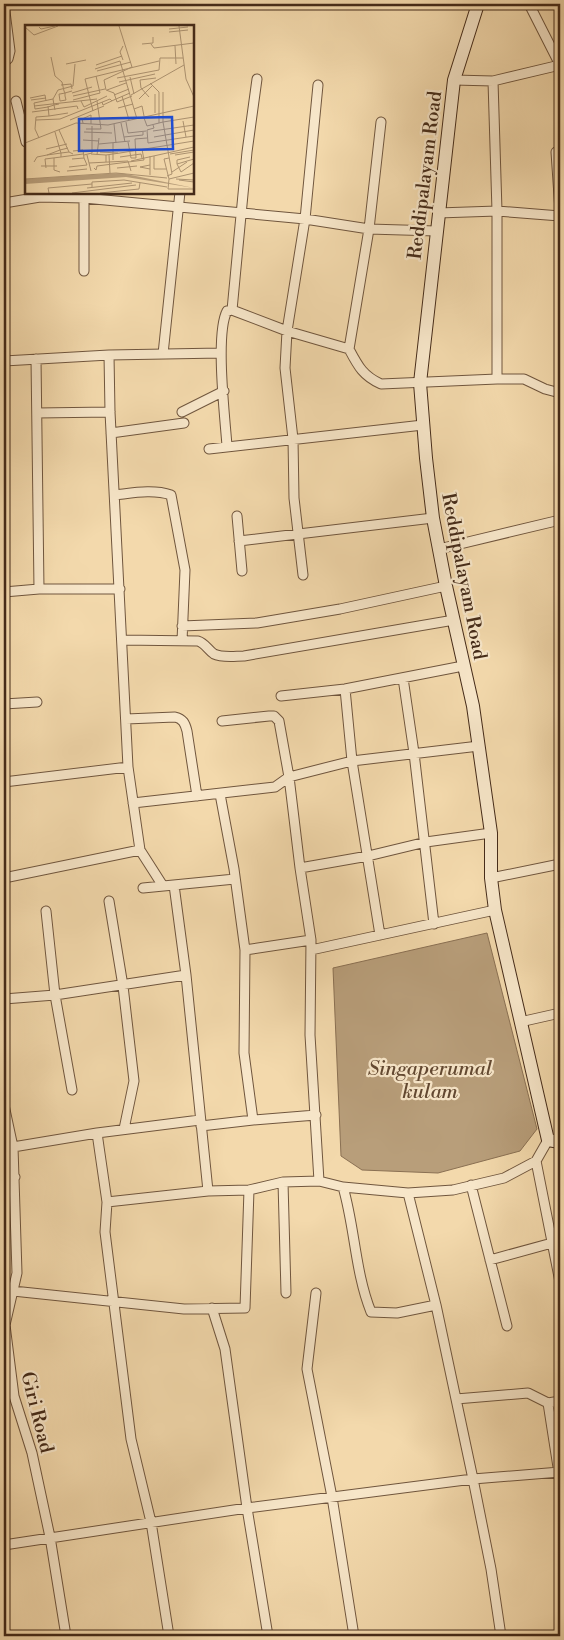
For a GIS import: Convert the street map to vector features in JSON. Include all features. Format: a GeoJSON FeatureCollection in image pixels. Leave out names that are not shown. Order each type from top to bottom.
{"type":"FeatureCollection","features":[{"type":"Feature","properties":{"kind":"main road","name":"Reddipalayam Road"},"geometry":{"type":"LineString","coordinates":[[478,4],[454,80],[420,382],[433,518],[473,706],[479,746],[491,834],[490,878],[495,910],[520,1022],[554,1141]]}},
{"type":"Feature","properties":{"kind":"street"},"geometry":{"type":"LineString","coordinates":[[4,4],[10,51],[8,59],[4,61]]}},
{"type":"Feature","properties":{"kind":"street"},"geometry":{"type":"LineString","coordinates":[[454,80],[493,81],[560,65],[529,4]]}},
{"type":"Feature","properties":{"kind":"street"},"geometry":{"type":"LineString","coordinates":[[232,310],[240,213],[257,79]]}},
{"type":"Feature","properties":{"kind":"street"},"geometry":{"type":"LineString","coordinates":[[493,81],[497,211],[497,378]]}},
{"type":"Feature","properties":{"kind":"street"},"geometry":{"type":"LineString","coordinates":[[303,575],[294,498],[293,439],[285,368],[286,331],[305,219],[318,85]]}},
{"type":"Feature","properties":{"kind":"street"},"geometry":{"type":"LineString","coordinates":[[16,101],[25,138]]}},
{"type":"Feature","properties":{"kind":"street"},"geometry":{"type":"LineString","coordinates":[[381,122],[369,229],[349,349],[357,365],[369,379],[381,384],[497,378],[524,379],[544,389],[560,393]]}},
{"type":"Feature","properties":{"kind":"street"},"geometry":{"type":"LineString","coordinates":[[556,152],[560,211]]}},
{"type":"Feature","properties":{"kind":"street"},"geometry":{"type":"LineString","coordinates":[[163,354],[180,194]]}},
{"type":"Feature","properties":{"kind":"street"},"geometry":{"type":"LineString","coordinates":[[4,203],[40,195],[305,219],[369,229],[436,231]]}},
{"type":"Feature","properties":{"kind":"street"},"geometry":{"type":"LineString","coordinates":[[84,198],[84,271]]}},
{"type":"Feature","properties":{"kind":"street"},"geometry":{"type":"LineString","coordinates":[[438,213],[497,211],[560,216]]}},
{"type":"Feature","properties":{"kind":"street"},"geometry":{"type":"LineString","coordinates":[[227,446],[221,352],[223,318],[226,311],[232,310],[286,331],[349,349]]}},
{"type":"Feature","properties":{"kind":"street"},"geometry":{"type":"LineString","coordinates":[[4,361],[109,355],[221,352]]}},
{"type":"Feature","properties":{"kind":"street"},"geometry":{"type":"LineString","coordinates":[[109,355],[110,412],[128,767],[140,850],[163,886]]}},
{"type":"Feature","properties":{"kind":"street"},"geometry":{"type":"LineString","coordinates":[[36,359],[39,589]]}},
{"type":"Feature","properties":{"kind":"street"},"geometry":{"type":"LineString","coordinates":[[182,412],[224,391]]}},
{"type":"Feature","properties":{"kind":"street"},"geometry":{"type":"LineString","coordinates":[[37,413],[110,412]]}},
{"type":"Feature","properties":{"kind":"street"},"geometry":{"type":"LineString","coordinates":[[112,433],[184,423]]}},
{"type":"Feature","properties":{"kind":"street"},"geometry":{"type":"LineString","coordinates":[[209,449],[423,426]]}},
{"type":"Feature","properties":{"kind":"street"},"geometry":{"type":"LineString","coordinates":[[115,496],[140,492],[163,493],[171,496],[185,570],[182,641]]}},
{"type":"Feature","properties":{"kind":"street"},"geometry":{"type":"LineString","coordinates":[[237,516],[242,571]]}},
{"type":"Feature","properties":{"kind":"street"},"geometry":{"type":"LineString","coordinates":[[239,542],[433,518]]}},
{"type":"Feature","properties":{"kind":"street"},"geometry":{"type":"LineString","coordinates":[[439,548],[560,520]]}},
{"type":"Feature","properties":{"kind":"street"},"geometry":{"type":"LineString","coordinates":[[182,626],[257,623],[340,609],[446,586]]}},
{"type":"Feature","properties":{"kind":"street"},"geometry":{"type":"LineString","coordinates":[[4,592],[39,589],[120,589]]}},
{"type":"Feature","properties":{"kind":"street"},"geometry":{"type":"LineString","coordinates":[[122,640],[203,642],[216,656],[244,656],[454,620]]}},
{"type":"Feature","properties":{"kind":"street"},"geometry":{"type":"LineString","coordinates":[[281,696],[345,689],[464,666]]}},
{"type":"Feature","properties":{"kind":"street"},"geometry":{"type":"LineString","coordinates":[[402,678],[426,842],[434,924]]}},
{"type":"Feature","properties":{"kind":"street"},"geometry":{"type":"LineString","coordinates":[[345,689],[352,761],[380,935]]}},
{"type":"Feature","properties":{"kind":"street"},"geometry":{"type":"LineString","coordinates":[[4,704],[37,702]]}},
{"type":"Feature","properties":{"kind":"street"},"geometry":{"type":"LineString","coordinates":[[222,721],[268,716],[277,718],[280,725],[311,940],[310,1035],[319,1181]]}},
{"type":"Feature","properties":{"kind":"street"},"geometry":{"type":"LineString","coordinates":[[126,719],[175,717],[185,723],[197,796]]}},
{"type":"Feature","properties":{"kind":"street"},"geometry":{"type":"LineString","coordinates":[[133,803],[275,787],[289,777],[352,761],[479,746]]}},
{"type":"Feature","properties":{"kind":"street"},"geometry":{"type":"LineString","coordinates":[[4,782],[128,767]]}},
{"type":"Feature","properties":{"kind":"street"},"geometry":{"type":"LineString","coordinates":[[220,794],[235,878],[245,950],[244,1053],[253,1120]]}},
{"type":"Feature","properties":{"kind":"street"},"geometry":{"type":"LineString","coordinates":[[300,868],[368,856],[426,842],[491,834]]}},
{"type":"Feature","properties":{"kind":"street"},"geometry":{"type":"LineString","coordinates":[[4,878],[140,850]]}},
{"type":"Feature","properties":{"kind":"street"},"geometry":{"type":"LineString","coordinates":[[490,878],[560,864]]}},
{"type":"Feature","properties":{"kind":"street"},"geometry":{"type":"LineString","coordinates":[[143,888],[235,878]]}},
{"type":"Feature","properties":{"kind":"street"},"geometry":{"type":"LineString","coordinates":[[174,885],[186,975],[208,1191]]}},
{"type":"Feature","properties":{"kind":"street"},"geometry":{"type":"LineString","coordinates":[[109,901],[123,986],[134,1081],[124,1129]]}},
{"type":"Feature","properties":{"kind":"street"},"geometry":{"type":"LineString","coordinates":[[311,950],[495,910]]}},
{"type":"Feature","properties":{"kind":"street"},"geometry":{"type":"LineString","coordinates":[[46,912],[55,995],[72,1090]]}},
{"type":"Feature","properties":{"kind":"street"},"geometry":{"type":"LineString","coordinates":[[245,950],[311,940]]}},
{"type":"Feature","properties":{"kind":"street"},"geometry":{"type":"LineString","coordinates":[[4,999],[55,995],[186,975]]}},
{"type":"Feature","properties":{"kind":"street"},"geometry":{"type":"LineString","coordinates":[[520,1022],[560,1013]]}},
{"type":"Feature","properties":{"kind":"street","name":"Giri Road"},"geometry":{"type":"LineString","coordinates":[[4,1105],[8,1135],[14,1147],[18,1273],[5,1325],[14,1396],[32,1453],[50,1537],[66,1636]]}},
{"type":"Feature","properties":{"kind":"street"},"geometry":{"type":"LineString","coordinates":[[14,1147],[124,1129],[316,1116]]}},
{"type":"Feature","properties":{"kind":"street"},"geometry":{"type":"LineString","coordinates":[[97,1133],[107,1202],[105,1232],[131,1438],[151,1522],[170,1636]]}},
{"type":"Feature","properties":{"kind":"street"},"geometry":{"type":"LineString","coordinates":[[107,1202],[208,1191],[249,1190],[284,1182],[319,1181],[343,1187],[408,1193],[453,1190],[504,1178],[536,1161],[554,1141]]}},
{"type":"Feature","properties":{"kind":"street"},"geometry":{"type":"LineString","coordinates":[[536,1161],[560,1282]]}},
{"type":"Feature","properties":{"kind":"street"},"geometry":{"type":"LineString","coordinates":[[4,1179],[15,1176]]}},
{"type":"Feature","properties":{"kind":"street"},"geometry":{"type":"LineString","coordinates":[[284,1182],[286,1293]]}},
{"type":"Feature","properties":{"kind":"street"},"geometry":{"type":"LineString","coordinates":[[471,1185],[507,1326]]}},
{"type":"Feature","properties":{"kind":"street"},"geometry":{"type":"LineString","coordinates":[[343,1187],[349,1206],[363,1292],[371,1312],[397,1313],[436,1305]]}},
{"type":"Feature","properties":{"kind":"street"},"geometry":{"type":"LineString","coordinates":[[13,1291],[184,1309],[245,1308],[249,1190]]}},
{"type":"Feature","properties":{"kind":"street"},"geometry":{"type":"LineString","coordinates":[[408,1193],[436,1305],[456,1399],[491,1569],[501,1636]]}},
{"type":"Feature","properties":{"kind":"street"},"geometry":{"type":"LineString","coordinates":[[490,1260],[552,1239],[560,1232]]}},
{"type":"Feature","properties":{"kind":"street"},"geometry":{"type":"LineString","coordinates":[[316,1293],[307,1369],[332,1497],[354,1636]]}},
{"type":"Feature","properties":{"kind":"street"},"geometry":{"type":"LineString","coordinates":[[212,1308],[225,1349],[246,1508],[268,1636]]}},
{"type":"Feature","properties":{"kind":"street"},"geometry":{"type":"LineString","coordinates":[[456,1399],[528,1393],[548,1403],[560,1401]]}},
{"type":"Feature","properties":{"kind":"street"},"geometry":{"type":"LineString","coordinates":[[4,1545],[246,1508],[332,1497],[473,1480],[560,1475],[548,1403]]}},
{"type":"Feature","properties":{"kind":"water","name":"Singaperumal kulam"},"geometry":{"type":"Polygon","coordinates":[[[487,933],[537,1129],[520,1151],[438,1173],[362,1170],[341,1156],[333,968],[487,933]]]}}]}
